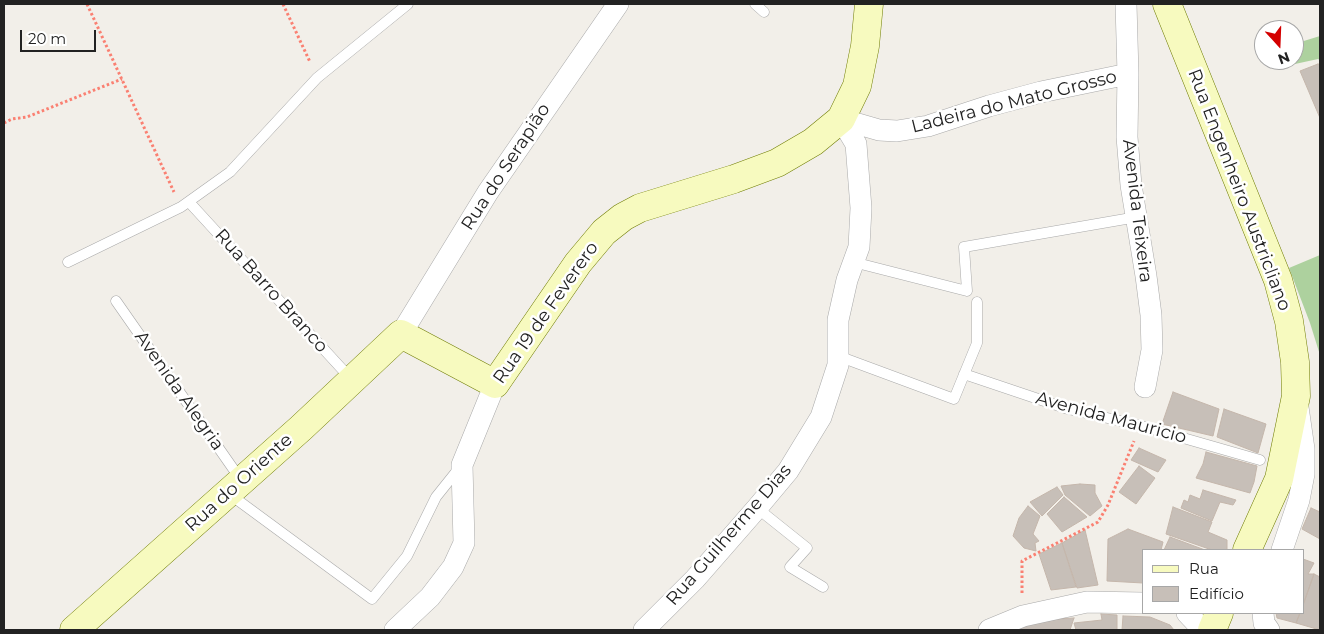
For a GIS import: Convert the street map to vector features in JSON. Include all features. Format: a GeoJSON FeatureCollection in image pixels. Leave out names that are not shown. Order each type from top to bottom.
{"type":"FeatureCollection","features":[{"type":"Feature","properties":{"kind":"street","name":"Rua do Serapião"},"geometry":{"type":"LineString","coordinates":[[401,334],[488,192],[618,4]]}},
{"type":"Feature","properties":{"kind":"street","name":"Rua 19 de Feverero"},"geometry":{"type":"LineString","coordinates":[[395,630],[430,597],[453,566],[464,542],[462,464],[495,384],[578,263],[604,232],[623,217],[640,208],[734,179],[777,163],[813,142],[841,119],[857,86],[865,46],[869,4]]}},
{"type":"Feature","properties":{"kind":"street","name":"Avenida Teixeira"},"geometry":{"type":"LineString","coordinates":[[1126,4],[1127,137],[1131,186],[1149,305],[1152,350],[1145,387]]}},
{"type":"Feature","properties":{"kind":"street","name":"Rua Engenheiro Austricliano"},"geometry":{"type":"LineString","coordinates":[[1167,4],[1278,280],[1289,321],[1295,362],[1296,396],[1279,479],[1247,549]]}},
{"type":"Feature","properties":{"kind":"street","name":"Ladeira do Mato Grosso"},"geometry":{"type":"LineString","coordinates":[[841,119],[879,130],[897,131],[928,126],[988,106],[1041,92],[1128,74]]}},
{"type":"Feature","properties":{"kind":"street","name":"Rua Guilherme Dias"},"geometry":{"type":"LineString","coordinates":[[644,630],[695,579],[788,471],[821,418],[838,365],[838,320],[846,280],[859,247],[862,208],[856,144],[841,119]]}},
{"type":"Feature","properties":{"kind":"street","name":"Rua do Oriente"},"geometry":{"type":"LineString","coordinates":[[74,630],[235,487],[401,334]]}},
{"type":"Feature","properties":{"kind":"street"},"geometry":{"type":"LineString","coordinates":[[401,334],[495,384]]}},
{"type":"Feature","properties":{"kind":"street"},"geometry":{"type":"LineString","coordinates":[[1282,549],[1299,500],[1304,474],[1304,449],[1296,396]]}},
{"type":"Feature","properties":{"kind":"street"},"geometry":{"type":"LineString","coordinates":[[989,630],[1023,616],[1087,602],[1142,602]]}},
{"type":"Feature","properties":{"kind":"street"},"geometry":{"type":"LineString","coordinates":[[1188,614],[1203,630]]}},
{"type":"Feature","properties":{"kind":"street"},"geometry":{"type":"LineString","coordinates":[[1212,630],[1219,614]]}},
{"type":"Feature","properties":{"kind":"street"},"geometry":{"type":"LineString","coordinates":[[1263,614],[1264,623],[1268,630]]}},
{"type":"Feature","properties":{"kind":"lane"},"geometry":{"type":"LineString","coordinates":[[68,262],[185,204],[230,172],[318,78],[408,4]]}},
{"type":"Feature","properties":{"kind":"lane"},"geometry":{"type":"LineString","coordinates":[[755,4],[764,12]]}},
{"type":"Feature","properties":{"kind":"lane","name":"Rua Barro Branco"},"geometry":{"type":"LineString","coordinates":[[185,204],[352,381]]}},
{"type":"Feature","properties":{"kind":"lane"},"geometry":{"type":"LineString","coordinates":[[854,262],[967,291],[964,247],[1137,217]]}},
{"type":"Feature","properties":{"kind":"lane","name":"Avenida Alegria"},"geometry":{"type":"LineString","coordinates":[[116,301],[235,487],[372,599],[407,556],[436,497],[462,464]]}},
{"type":"Feature","properties":{"kind":"lane"},"geometry":{"type":"LineString","coordinates":[[838,356],[954,399],[977,343],[977,302]]}},
{"type":"Feature","properties":{"kind":"lane","name":"Avenida Mauricio"},"geometry":{"type":"LineString","coordinates":[[964,374],[1068,409],[1138,425],[1260,460]]}},
{"type":"Feature","properties":{"kind":"lane"},"geometry":{"type":"LineString","coordinates":[[757,508],[807,548],[790,567],[823,587]]}},
{"type":"Feature","properties":{"kind":"path"},"geometry":{"type":"LineString","coordinates":[[87,4],[122,79],[185,204]]}},
{"type":"Feature","properties":{"kind":"path"},"geometry":{"type":"LineString","coordinates":[[283,4],[318,78]]}},
{"type":"Feature","properties":{"kind":"path"},"geometry":{"type":"LineString","coordinates":[[4,123],[12,119],[27,117],[122,79]]}},
{"type":"Feature","properties":{"kind":"path"},"geometry":{"type":"LineString","coordinates":[[1023,616],[1022,561],[1098,522],[1108,505],[1135,440],[1138,425]]}},
{"type":"Feature","properties":{"kind":"green space"},"geometry":{"type":"Polygon","coordinates":[[[1320,36],[1320,60],[1304,62],[1304,41],[1320,36]]]}},
{"type":"Feature","properties":{"kind":"green space"},"geometry":{"type":"Polygon","coordinates":[[[1320,255],[1320,355],[1289,268],[1320,255]]]}},
{"type":"Feature","properties":{"kind":"building"},"geometry":{"type":"Polygon","coordinates":[[[1320,65],[1320,118],[1300,71],[1320,65]]]}},
{"type":"Feature","properties":{"kind":"building"},"geometry":{"type":"Polygon","coordinates":[[[1173,392],[1219,409],[1213,436],[1162,424],[1173,392]]]}},
{"type":"Feature","properties":{"kind":"building"},"geometry":{"type":"Polygon","coordinates":[[[1224,409],[1266,424],[1258,453],[1217,437],[1224,409]]]}},
{"type":"Feature","properties":{"kind":"building"},"geometry":{"type":"Polygon","coordinates":[[[1139,448],[1166,460],[1158,472],[1131,460],[1139,448]]]}},
{"type":"Feature","properties":{"kind":"building"},"geometry":{"type":"Polygon","coordinates":[[[1206,452],[1257,466],[1250,493],[1196,478],[1203,464],[1206,452]]]}},
{"type":"Feature","properties":{"kind":"building"},"geometry":{"type":"Polygon","coordinates":[[[1139,466],[1155,478],[1136,504],[1119,492],[1139,466]]]}},
{"type":"Feature","properties":{"kind":"building"},"geometry":{"type":"Polygon","coordinates":[[[1095,485],[1095,493],[1102,506],[1090,516],[1065,495],[1061,486],[1095,485]]]}},
{"type":"Feature","properties":{"kind":"building"},"geometry":{"type":"Polygon","coordinates":[[[1057,487],[1063,495],[1042,516],[1030,502],[1057,487]]]}},
{"type":"Feature","properties":{"kind":"building"},"geometry":{"type":"Polygon","coordinates":[[[1203,490],[1236,500],[1233,505],[1220,502],[1212,521],[1181,508],[1184,500],[1188,502],[1190,495],[1200,499],[1203,490]]]}},
{"type":"Feature","properties":{"kind":"building"},"geometry":{"type":"Polygon","coordinates":[[[1064,497],[1087,517],[1062,532],[1047,514],[1064,497]]]}},
{"type":"Feature","properties":{"kind":"building"},"geometry":{"type":"Polygon","coordinates":[[[1028,506],[1040,516],[1033,534],[1039,541],[1035,543],[1036,551],[1024,548],[1013,536],[1019,518],[1028,506]]]}},
{"type":"Feature","properties":{"kind":"building"},"geometry":{"type":"Polygon","coordinates":[[[1173,507],[1212,522],[1208,532],[1227,540],[1227,549],[1209,549],[1166,534],[1173,507]]]}},
{"type":"Feature","properties":{"kind":"building"},"geometry":{"type":"Polygon","coordinates":[[[1311,508],[1320,512],[1320,539],[1302,529],[1311,508]]]}},
{"type":"Feature","properties":{"kind":"building"},"geometry":{"type":"Polygon","coordinates":[[[1128,529],[1163,542],[1161,549],[1142,549],[1142,583],[1107,581],[1108,539],[1128,529]]]}},
{"type":"Feature","properties":{"kind":"building"},"geometry":{"type":"Polygon","coordinates":[[[1085,530],[1098,585],[1077,588],[1062,543],[1085,530]]]}},
{"type":"Feature","properties":{"kind":"building"},"geometry":{"type":"Polygon","coordinates":[[[1170,537],[1202,549],[1164,549],[1170,537]]]}},
{"type":"Feature","properties":{"kind":"building"},"geometry":{"type":"Polygon","coordinates":[[[1062,543],[1076,587],[1051,590],[1039,554],[1062,543]]]}},
{"type":"Feature","properties":{"kind":"building"},"geometry":{"type":"Polygon","coordinates":[[[1304,559],[1314,563],[1308,574],[1314,574],[1304,602],[1304,559]]]}},
{"type":"Feature","properties":{"kind":"building"},"geometry":{"type":"Polygon","coordinates":[[[1314,574],[1320,577],[1320,630],[1296,623],[1300,614],[1304,614],[1304,602],[1314,574]]]}},
{"type":"Feature","properties":{"kind":"building"},"geometry":{"type":"Polygon","coordinates":[[[1101,614],[1117,615],[1117,630],[1076,630],[1074,623],[1102,620],[1101,614]]]}},
{"type":"Feature","properties":{"kind":"building"},"geometry":{"type":"Polygon","coordinates":[[[1276,614],[1300,614],[1296,623],[1277,618],[1276,614]]]}},
{"type":"Feature","properties":{"kind":"building"},"geometry":{"type":"Polygon","coordinates":[[[1123,616],[1150,617],[1170,625],[1174,630],[1122,630],[1123,616]]]}},
{"type":"Feature","properties":{"kind":"building"},"geometry":{"type":"Polygon","coordinates":[[[1074,618],[1070,630],[1007,630],[1035,620],[1074,618]]]}}]}
